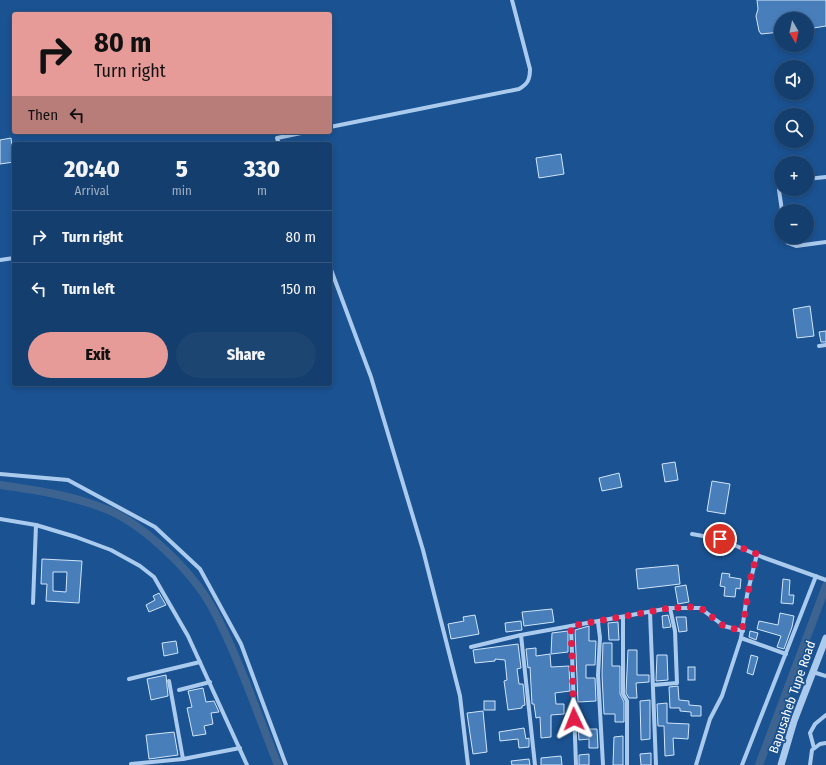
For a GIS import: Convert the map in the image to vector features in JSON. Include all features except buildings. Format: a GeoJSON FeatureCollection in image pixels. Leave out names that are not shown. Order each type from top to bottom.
{"type":"FeatureCollection","features":[{"type":"Feature","properties":{"kind":"street"},"geometry":{"type":"LineString","coordinates":[[332,127],[519,89],[526,85],[530,79],[530,69],[512,0]]}},
{"type":"Feature","properties":{"kind":"street"},"geometry":{"type":"LineString","coordinates":[[278,142],[277,138],[296,134]]}},
{"type":"Feature","properties":{"kind":"street"},"geometry":{"type":"LineString","coordinates":[[814,178],[826,177]]}},
{"type":"Feature","properties":{"kind":"street"},"geometry":{"type":"LineString","coordinates":[[814,244],[826,242]]}},
{"type":"Feature","properties":{"kind":"street"},"geometry":{"type":"LineString","coordinates":[[791,244],[796,246],[811,244]]}},
{"type":"Feature","properties":{"kind":"street"},"geometry":{"type":"LineString","coordinates":[[0,260],[12,258]]}},
{"type":"Feature","properties":{"kind":"street"},"geometry":{"type":"LineString","coordinates":[[332,272],[372,377],[423,550],[460,696],[468,765]]}},
{"type":"Feature","properties":{"kind":"street"},"geometry":{"type":"LineString","coordinates":[[819,346],[826,345]]}},
{"type":"Feature","properties":{"kind":"street"},"geometry":{"type":"LineString","coordinates":[[0,474],[68,480],[155,527],[200,569],[241,644],[286,765]]}},
{"type":"Feature","properties":{"kind":"street"},"geometry":{"type":"LineString","coordinates":[[0,519],[36,524],[111,550],[140,566],[154,577],[188,636],[247,765]]}},
{"type":"Feature","properties":{"kind":"street"},"geometry":{"type":"LineString","coordinates":[[33,603],[36,524]]}},
{"type":"Feature","properties":{"kind":"street"},"geometry":{"type":"LineString","coordinates":[[692,534],[720,539],[824,579]]}},
{"type":"Feature","properties":{"kind":"street"},"geometry":{"type":"LineString","coordinates":[[696,765],[710,719],[722,696],[741,638],[750,583],[757,554]]}},
{"type":"Feature","properties":{"kind":"street"},"geometry":{"type":"LineString","coordinates":[[742,765],[816,576]]}},
{"type":"Feature","properties":{"kind":"street"},"geometry":{"type":"LineString","coordinates":[[471,647],[521,635],[670,608],[700,608],[724,626],[742,631]]}},
{"type":"Feature","properties":{"kind":"street"},"geometry":{"type":"LineString","coordinates":[[653,685],[677,683],[675,631],[670,608]]}},
{"type":"Feature","properties":{"kind":"street"},"geometry":{"type":"LineString","coordinates":[[650,612],[656,765]]}},
{"type":"Feature","properties":{"kind":"street"},"geometry":{"type":"LineString","coordinates":[[623,617],[623,694],[627,701],[627,765]]}},
{"type":"Feature","properties":{"kind":"street"},"geometry":{"type":"LineString","coordinates":[[598,622],[600,638],[598,675],[603,765]]}},
{"type":"Feature","properties":{"kind":"street"},"geometry":{"type":"LineString","coordinates":[[571,626],[576,765]]}},
{"type":"Feature","properties":{"kind":"street"},"geometry":{"type":"LineString","coordinates":[[521,635],[535,765]]}},
{"type":"Feature","properties":{"kind":"street"},"geometry":{"type":"LineString","coordinates":[[741,638],[786,654]]}},
{"type":"Feature","properties":{"kind":"street","name":"Bapusaheb Tupe Road"},"geometry":{"type":"LineString","coordinates":[[781,765],[794,721],[826,638]]}},
{"type":"Feature","properties":{"kind":"street"},"geometry":{"type":"LineString","coordinates":[[129,679],[200,662]]}},
{"type":"Feature","properties":{"kind":"street"},"geometry":{"type":"LineString","coordinates":[[813,672],[826,676]]}},
{"type":"Feature","properties":{"kind":"street"},"geometry":{"type":"LineString","coordinates":[[169,681],[183,759]]}},
{"type":"Feature","properties":{"kind":"street"},"geometry":{"type":"LineString","coordinates":[[179,690],[210,682]]}},
{"type":"Feature","properties":{"kind":"street"},"geometry":{"type":"LineString","coordinates":[[814,748],[810,733],[815,724],[826,715]]}},
{"type":"Feature","properties":{"kind":"street"},"geometry":{"type":"LineString","coordinates":[[810,765],[812,750],[820,744],[826,743]]}},
{"type":"Feature","properties":{"kind":"street"},"geometry":{"type":"LineString","coordinates":[[131,764],[183,759],[240,748]]}},
{"type":"Feature","properties":{"kind":"waterway"},"geometry":{"type":"LineString","coordinates":[[0,485],[65,496],[103,508],[134,524],[150,536],[180,564],[213,609],[239,666],[278,765]]}},
{"type":"Feature","properties":{"kind":"waterway"},"geometry":{"type":"LineString","coordinates":[[759,765],[826,586]]}},
{"type":"Feature","properties":{"kind":"route"},"geometry":{"type":"LineString","coordinates":[[574,719],[571,626],[670,608],[692,607],[705,610],[716,621],[724,626],[742,631],[751,576],[757,554],[720,539]]}}]}
